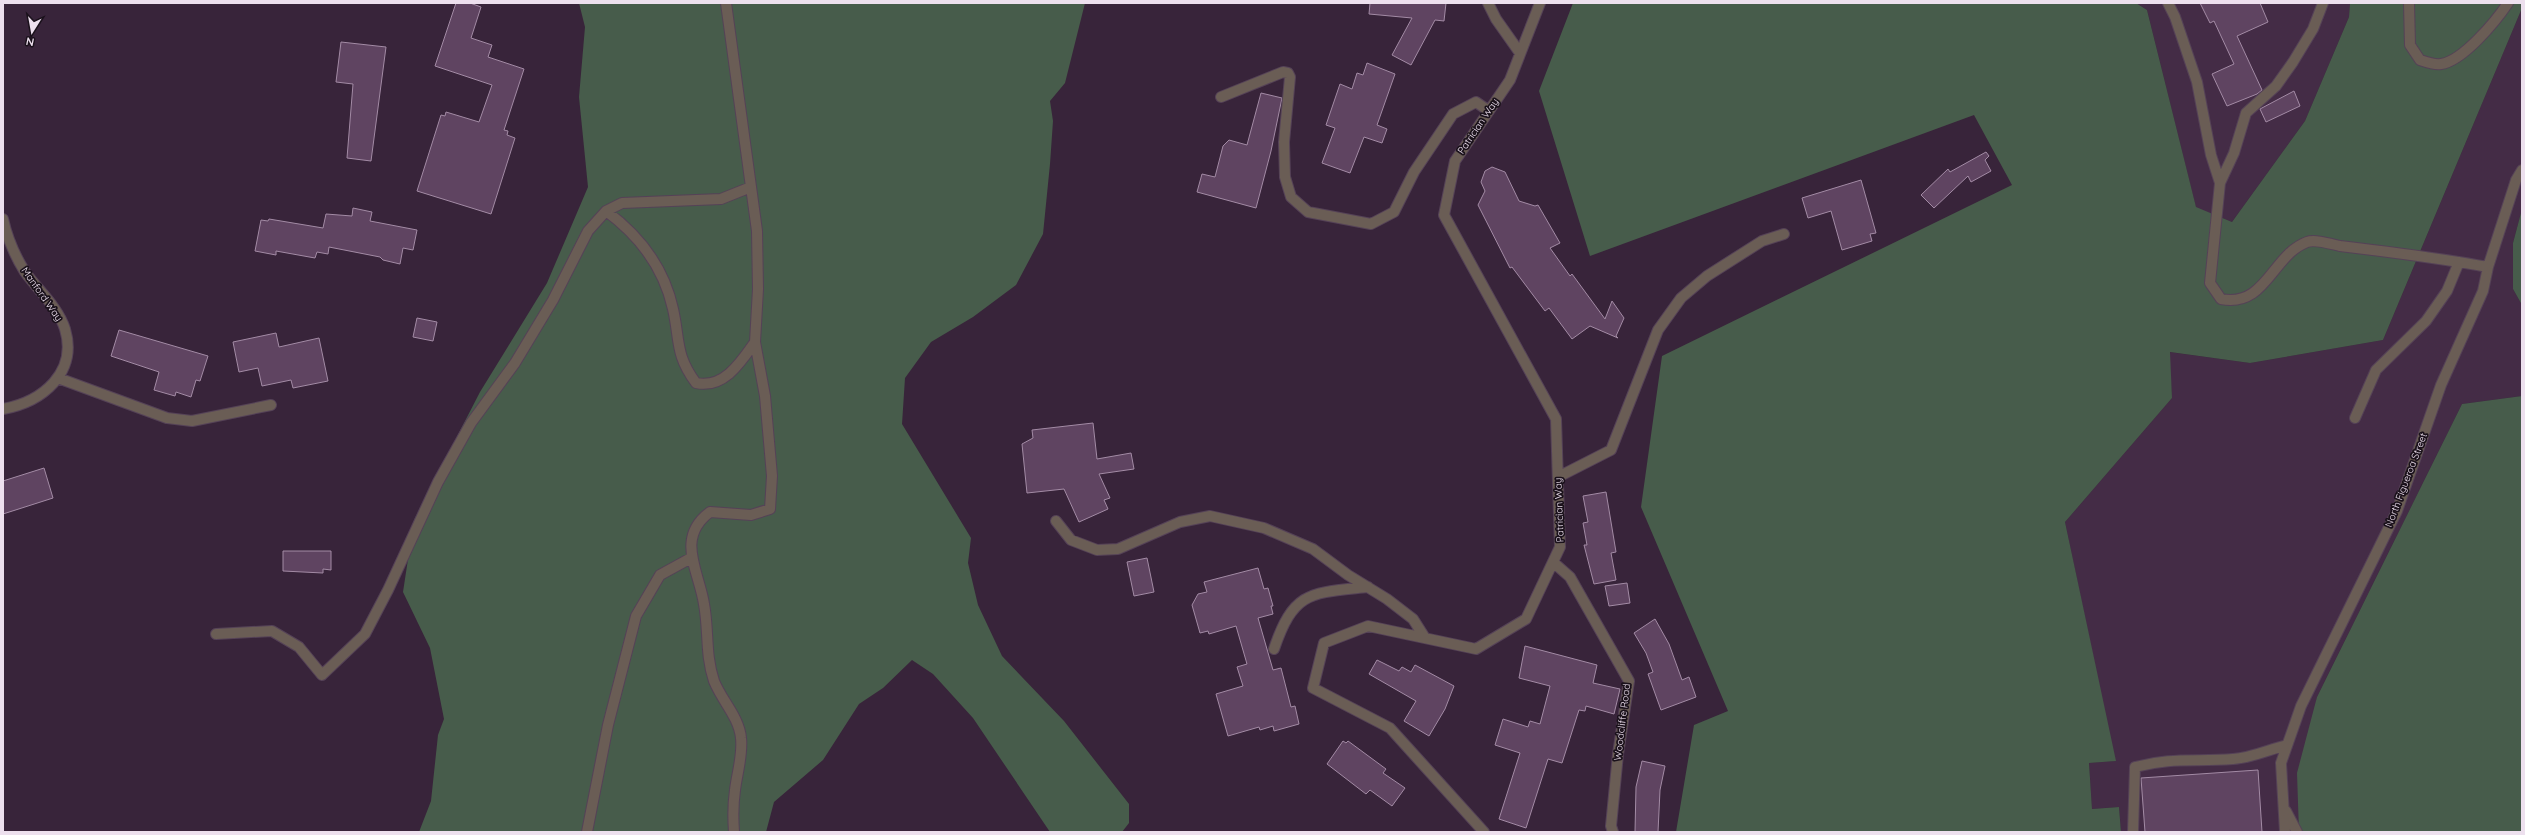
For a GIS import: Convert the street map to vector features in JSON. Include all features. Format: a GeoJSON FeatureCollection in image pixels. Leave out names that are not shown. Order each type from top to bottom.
{"type":"FeatureCollection","features":[{"type":"Feature","properties":{"kind":"street"},"geometry":{"type":"LineString","coordinates":[[726,3],[757,231],[758,289],[755,342],[767,412],[772,491],[770,509],[751,515],[710,512],[699,520],[692,538],[691,558],[704,602],[707,659],[715,683],[739,725],[741,740],[733,803],[734,832]]}},
{"type":"Feature","properties":{"kind":"street"},"geometry":{"type":"LineString","coordinates":[[1488,3],[1496,19],[1520,53]]}},
{"type":"Feature","properties":{"kind":"street","name":"Patrician Way"},"geometry":{"type":"LineString","coordinates":[[1484,832],[1390,728],[1313,688],[1324,643],[1368,626],[1476,650],[1526,619],[1560,547],[1556,419],[1444,215],[1455,160],[1510,80],[1540,3]]}},
{"type":"Feature","properties":{"kind":"street"},"geometry":{"type":"LineString","coordinates":[[2168,3],[2175,17],[2197,82],[2211,155],[2220,183]]}},
{"type":"Feature","properties":{"kind":"street"},"geometry":{"type":"LineString","coordinates":[[2323,3],[2313,29],[2293,62],[2276,86],[2246,113],[2234,153],[2220,183],[2210,283],[2220,299],[2231,301],[2258,291],[2284,257],[2308,242],[2488,267]]}},
{"type":"Feature","properties":{"kind":"street"},"geometry":{"type":"LineString","coordinates":[[2409,3],[2410,45],[2420,60],[2441,64],[2458,57],[2496,20],[2508,3]]}},
{"type":"Feature","properties":{"kind":"street"},"geometry":{"type":"LineString","coordinates":[[1222,97],[1283,72],[1288,73],[1290,77],[1284,142],[1285,176],[1291,197],[1308,212],[1371,224],[1394,212],[1414,172],[1453,114],[1476,102],[1489,111]]}},
{"type":"Feature","properties":{"kind":"street","name":"North Figueroa Street"},"geometry":{"type":"LineString","coordinates":[[2285,832],[2281,763],[2287,745],[2301,706],[2397,511],[2441,385],[2483,291],[2488,267],[2516,180],[2522,170]]}},
{"type":"Feature","properties":{"kind":"street"},"geometry":{"type":"LineString","coordinates":[[216,634],[272,631],[298,647],[322,675],[364,634],[388,590],[438,482],[471,423],[515,363],[541,319],[588,231],[606,211],[622,203],[721,199],[751,187]]}},
{"type":"Feature","properties":{"kind":"street"},"geometry":{"type":"LineString","coordinates":[[606,211],[624,224],[648,251],[666,281],[674,310],[677,346],[686,370],[696,383],[707,386],[722,380],[740,364],[755,342]]}},
{"type":"Feature","properties":{"kind":"street","name":"Manford Way"},"geometry":{"type":"LineString","coordinates":[[3,219],[7,234],[22,266],[59,316],[65,330],[67,346],[64,363],[58,378],[35,400],[3,409]]}},
{"type":"Feature","properties":{"kind":"street"},"geometry":{"type":"LineString","coordinates":[[1558,477],[1611,450],[1658,330],[1681,298],[1707,276],[1756,245],[1784,234]]}},
{"type":"Feature","properties":{"kind":"street"},"geometry":{"type":"LineString","coordinates":[[2356,418],[2376,370],[2426,321],[2448,291],[2459,262]]}},
{"type":"Feature","properties":{"kind":"street"},"geometry":{"type":"LineString","coordinates":[[58,378],[167,418],[186,421],[231,415],[271,405]]}},
{"type":"Feature","properties":{"kind":"street"},"geometry":{"type":"LineString","coordinates":[[1056,521],[1071,540],[1097,550],[1118,549],[1180,522],[1210,516],[1264,528],[1313,549],[1412,619],[1425,638]]}},
{"type":"Feature","properties":{"kind":"street"},"geometry":{"type":"LineString","coordinates":[[587,832],[610,718],[636,616],[660,575],[691,558]]}},
{"type":"Feature","properties":{"kind":"street","name":"Woodcliffe Road"},"geometry":{"type":"LineString","coordinates":[[1553,562],[1570,577],[1629,681],[1618,754],[1611,826],[1613,832]]}},
{"type":"Feature","properties":{"kind":"street"},"geometry":{"type":"LineString","coordinates":[[1274,649],[1283,622],[1293,608],[1304,599],[1327,591],[1368,587]]}},
{"type":"Feature","properties":{"kind":"street"},"geometry":{"type":"LineString","coordinates":[[2133,832],[2135,767],[2157,761],[2182,759],[2234,759],[2287,745]]}},
{"type":"Feature","properties":{"kind":"street"},"geometry":{"type":"LineString","coordinates":[[2284,807],[2297,832]]}},
{"type":"Feature","properties":{"kind":"shaded area"},"geometry":{"type":"Polygon","coordinates":[[[2136,3],[2350,3],[2349,17],[2305,121],[2232,222],[2196,208],[2147,10],[2136,3]]]}},
{"type":"Feature","properties":{"kind":"shaded area"},"geometry":{"type":"Polygon","coordinates":[[[2522,8],[2522,209],[2513,243],[2513,289],[2522,305],[2522,396],[2462,404],[2317,697],[2299,832],[2121,832],[2119,807],[2092,809],[2089,763],[2115,761],[2065,522],[2172,398],[2169,352],[2250,363],[2383,340],[2522,8]]]}},
{"type":"Feature","properties":{"kind":"green space"},"geometry":{"type":"Polygon","coordinates":[[[579,3],[1085,3],[1065,83],[1050,101],[1053,121],[1043,234],[1016,285],[973,317],[931,342],[905,378],[902,424],[971,538],[968,563],[978,605],[1002,656],[1064,721],[1129,804],[1129,823],[1122,832],[1050,832],[973,718],[933,674],[912,660],[883,688],[859,704],[823,760],[774,802],[766,832],[419,832],[431,801],[438,735],[444,719],[430,648],[403,592],[414,520],[480,392],[547,283],[588,187],[579,97],[585,27],[579,3]]]}},
{"type":"Feature","properties":{"kind":"green space"},"geometry":{"type":"Polygon","coordinates":[[[1573,3],[2136,3],[2147,10],[2196,207],[2232,222],[2305,121],[2349,17],[2350,3],[2522,3],[2522,8],[2383,340],[2250,363],[2170,352],[2172,398],[2065,522],[2116,761],[2089,763],[2092,809],[2119,807],[2121,832],[1676,832],[1694,725],[1728,711],[1641,507],[1662,356],[2012,185],[1974,115],[1590,256],[1539,91],[1573,3]]]}},
{"type":"Feature","properties":{"kind":"green space"},"geometry":{"type":"Polygon","coordinates":[[[2522,209],[2522,305],[2513,289],[2513,243],[2522,209]]]}},
{"type":"Feature","properties":{"kind":"green space"},"geometry":{"type":"Polygon","coordinates":[[[2522,396],[2522,832],[2299,832],[2297,773],[2317,697],[2462,404],[2522,396]]]}},
{"type":"Feature","properties":{"kind":"building"},"geometry":{"type":"Polygon","coordinates":[[[456,3],[470,3],[481,7],[471,38],[492,45],[488,57],[524,69],[504,130],[508,131],[507,135],[515,138],[491,214],[417,191],[441,115],[445,116],[446,112],[479,122],[492,85],[435,66],[456,3]]]}},
{"type":"Feature","properties":{"kind":"building"},"geometry":{"type":"Polygon","coordinates":[[[1370,3],[1446,3],[1444,21],[1435,20],[1411,65],[1392,55],[1412,18],[1369,14],[1370,3]]]}},
{"type":"Feature","properties":{"kind":"building"},"geometry":{"type":"Polygon","coordinates":[[[2200,3],[2260,3],[2268,22],[2237,36],[2262,90],[2257,94],[2227,106],[2212,74],[2234,64],[2214,21],[2210,23],[2200,3]]]}},
{"type":"Feature","properties":{"kind":"building"},"geometry":{"type":"Polygon","coordinates":[[[341,42],[386,47],[371,161],[347,158],[353,84],[336,82],[341,42]]]}},
{"type":"Feature","properties":{"kind":"building"},"geometry":{"type":"Polygon","coordinates":[[[1367,63],[1395,74],[1377,125],[1387,129],[1382,143],[1364,137],[1350,173],[1322,163],[1335,128],[1326,125],[1340,84],[1352,89],[1357,73],[1363,75],[1367,63]]]}},
{"type":"Feature","properties":{"kind":"building"},"geometry":{"type":"Polygon","coordinates":[[[2294,91],[2300,106],[2266,122],[2260,109],[2294,91]]]}},
{"type":"Feature","properties":{"kind":"building"},"geometry":{"type":"Polygon","coordinates":[[[1261,93],[1282,98],[1271,151],[1256,208],[1197,192],[1202,174],[1215,177],[1223,146],[1229,140],[1247,145],[1261,93]]]}},
{"type":"Feature","properties":{"kind":"building"},"geometry":{"type":"Polygon","coordinates":[[[1986,152],[1989,156],[1985,160],[1991,171],[1971,182],[1968,176],[1934,208],[1921,195],[1948,169],[1950,172],[1986,152]]]}},
{"type":"Feature","properties":{"kind":"building"},"geometry":{"type":"Polygon","coordinates":[[[1492,167],[1505,172],[1519,201],[1535,206],[1538,205],[1560,243],[1550,248],[1570,276],[1572,274],[1605,319],[1612,301],[1624,318],[1616,336],[1618,338],[1590,326],[1572,339],[1549,308],[1545,311],[1512,267],[1510,268],[1478,205],[1485,191],[1481,182],[1485,171],[1492,167]]]}},
{"type":"Feature","properties":{"kind":"building"},"geometry":{"type":"Polygon","coordinates":[[[1861,180],[1876,233],[1870,234],[1872,241],[1842,250],[1831,211],[1808,218],[1802,198],[1861,180]]]}},
{"type":"Feature","properties":{"kind":"building"},"geometry":{"type":"Polygon","coordinates":[[[353,208],[372,212],[370,221],[417,230],[413,250],[403,248],[400,264],[383,260],[380,257],[329,247],[328,254],[317,252],[315,258],[276,251],[276,255],[255,251],[261,220],[268,221],[269,219],[323,228],[326,214],[352,216],[353,208]]]}},
{"type":"Feature","properties":{"kind":"building"},"geometry":{"type":"Polygon","coordinates":[[[417,318],[437,322],[433,341],[413,337],[417,318]]]}},
{"type":"Feature","properties":{"kind":"building"},"geometry":{"type":"Polygon","coordinates":[[[119,330],[208,356],[200,381],[196,380],[191,397],[176,392],[175,396],[154,390],[159,372],[111,356],[119,330]]]}},
{"type":"Feature","properties":{"kind":"building"},"geometry":{"type":"Polygon","coordinates":[[[276,333],[279,347],[319,338],[328,381],[293,388],[291,380],[262,386],[258,368],[239,372],[233,342],[276,333]]]}},
{"type":"Feature","properties":{"kind":"building"},"geometry":{"type":"Polygon","coordinates":[[[1093,423],[1097,459],[1131,453],[1134,469],[1099,474],[1110,498],[1104,500],[1108,509],[1079,522],[1064,489],[1027,493],[1022,444],[1033,438],[1032,430],[1093,423]]]}},
{"type":"Feature","properties":{"kind":"building"},"geometry":{"type":"Polygon","coordinates":[[[44,468],[53,498],[3,514],[3,481],[44,468]]]}},
{"type":"Feature","properties":{"kind":"building"},"geometry":{"type":"Polygon","coordinates":[[[1606,492],[1616,552],[1611,553],[1616,580],[1594,584],[1584,545],[1587,545],[1583,523],[1588,522],[1583,496],[1606,492]]]}},
{"type":"Feature","properties":{"kind":"building"},"geometry":{"type":"Polygon","coordinates":[[[283,551],[331,551],[331,570],[323,569],[323,573],[283,571],[283,551]]]}},
{"type":"Feature","properties":{"kind":"building"},"geometry":{"type":"Polygon","coordinates":[[[1147,558],[1154,592],[1134,596],[1127,562],[1147,558]]]}},
{"type":"Feature","properties":{"kind":"building"},"geometry":{"type":"Polygon","coordinates":[[[1258,568],[1264,589],[1268,588],[1273,606],[1271,606],[1273,614],[1258,618],[1273,670],[1281,668],[1291,707],[1295,706],[1299,724],[1274,731],[1273,726],[1260,730],[1259,727],[1228,736],[1216,694],[1243,686],[1237,667],[1247,664],[1236,626],[1209,634],[1208,631],[1200,633],[1192,605],[1198,594],[1207,592],[1204,582],[1258,568]]]}},
{"type":"Feature","properties":{"kind":"building"},"geometry":{"type":"Polygon","coordinates":[[[1627,583],[1630,603],[1609,606],[1605,586],[1627,583]]]}},
{"type":"Feature","properties":{"kind":"building"},"geometry":{"type":"Polygon","coordinates":[[[1655,619],[1669,644],[1682,680],[1689,677],[1696,697],[1661,710],[1648,674],[1653,672],[1646,653],[1634,633],[1655,619]]]}},
{"type":"Feature","properties":{"kind":"building"},"geometry":{"type":"Polygon","coordinates":[[[1525,646],[1597,665],[1593,683],[1620,689],[1614,714],[1586,706],[1585,711],[1579,710],[1562,763],[1548,759],[1526,828],[1499,819],[1520,753],[1495,745],[1503,719],[1528,727],[1530,721],[1540,724],[1550,686],[1519,678],[1525,646]]]}},
{"type":"Feature","properties":{"kind":"building"},"geometry":{"type":"Polygon","coordinates":[[[1377,660],[1399,671],[1402,667],[1411,672],[1415,665],[1454,686],[1445,709],[1429,736],[1404,721],[1416,701],[1369,674],[1377,660]]]}},
{"type":"Feature","properties":{"kind":"building"},"geometry":{"type":"Polygon","coordinates":[[[1343,741],[1346,743],[1348,741],[1386,769],[1383,773],[1405,788],[1392,806],[1370,790],[1366,794],[1327,764],[1343,741]]]}},
{"type":"Feature","properties":{"kind":"building"},"geometry":{"type":"Polygon","coordinates":[[[1642,761],[1665,766],[1660,790],[1658,832],[1635,832],[1636,787],[1642,761]]]}},
{"type":"Feature","properties":{"kind":"building"},"geometry":{"type":"Polygon","coordinates":[[[2258,770],[2262,832],[2145,832],[2141,778],[2258,770]]]}}]}
